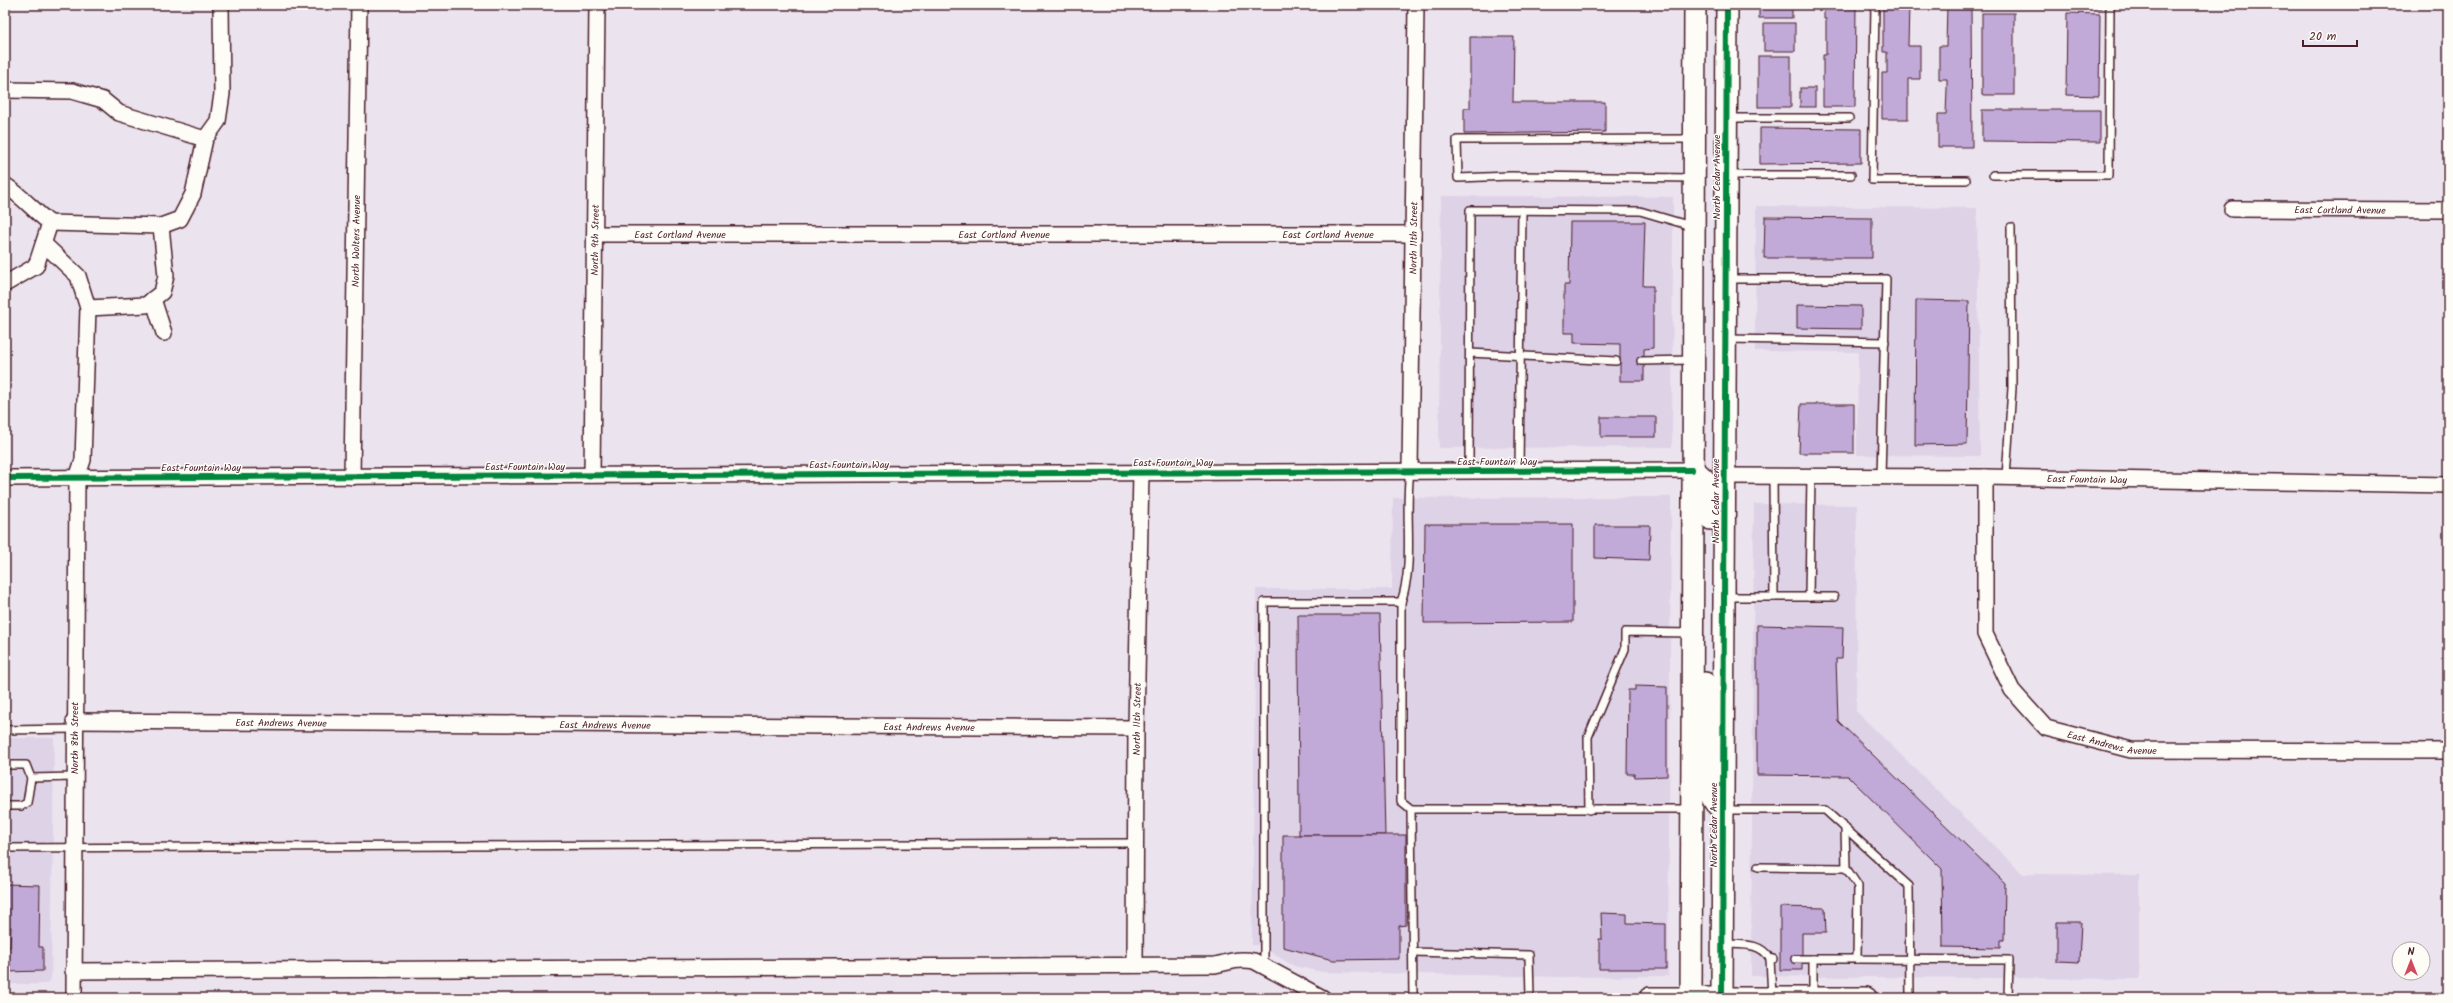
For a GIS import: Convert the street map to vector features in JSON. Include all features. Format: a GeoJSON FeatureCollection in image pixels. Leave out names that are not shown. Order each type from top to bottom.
{"type":"FeatureCollection","features":[{"type":"Feature","properties":{"kind":"main road"},"geometry":{"type":"LineString","coordinates":[[1691,998],[1695,5]]}},
{"type":"Feature","properties":{"kind":"main road","name":"North Cedar Avenue"},"geometry":{"type":"LineString","coordinates":[[1722,997],[1727,5]]}},
{"type":"Feature","properties":{"kind":"main road"},"geometry":{"type":"LineString","coordinates":[[1693,360],[1706,375],[1707,458],[1715,472],[1725,476]]}},
{"type":"Feature","properties":{"kind":"main road"},"geometry":{"type":"LineString","coordinates":[[1692,470],[1703,476],[1711,490],[1710,577],[1725,597]]}},
{"type":"Feature","properties":{"kind":"main road"},"geometry":{"type":"LineString","coordinates":[[1692,633],[1704,651],[1710,795],[1715,804],[1723,810]]}},
{"type":"Feature","properties":{"kind":"main road"},"geometry":{"type":"LineString","coordinates":[[1650,998],[1866,998]]}},
{"type":"Feature","properties":{"kind":"street"},"geometry":{"type":"LineString","coordinates":[[5,185],[17,193],[36,212],[50,223],[161,226],[180,218],[192,194],[205,139],[218,121],[222,94],[221,5]]}},
{"type":"Feature","properties":{"kind":"street","name":"North Wolters Avenue"},"geometry":{"type":"LineString","coordinates":[[352,477],[359,5]]}},
{"type":"Feature","properties":{"kind":"street","name":"North 9th Street"},"geometry":{"type":"LineString","coordinates":[[592,476],[597,5]]}},
{"type":"Feature","properties":{"kind":"street","name":"North 11th Street"},"geometry":{"type":"LineString","coordinates":[[1410,471],[1416,5]]}},
{"type":"Feature","properties":{"kind":"street"},"geometry":{"type":"LineString","coordinates":[[5,90],[72,91],[103,100],[119,113],[205,139]]}},
{"type":"Feature","properties":{"kind":"street","name":"East Cortland Avenue"},"geometry":{"type":"LineString","coordinates":[[2232,209],[2448,210]]}},
{"type":"Feature","properties":{"kind":"street"},"geometry":{"type":"LineString","coordinates":[[5,284],[36,266],[45,245],[50,223]]}},
{"type":"Feature","properties":{"kind":"street"},"geometry":{"type":"LineString","coordinates":[[88,308],[146,305],[162,292],[166,276],[161,226]]}},
{"type":"Feature","properties":{"kind":"street","name":"East Cortland Avenue"},"geometry":{"type":"LineString","coordinates":[[595,234],[1413,234]]}},
{"type":"Feature","properties":{"kind":"street","name":"North 8th Street"},"geometry":{"type":"LineString","coordinates":[[45,245],[78,276],[88,308],[83,460],[77,478],[73,847],[74,998]]}},
{"type":"Feature","properties":{"kind":"street"},"geometry":{"type":"LineString","coordinates":[[153,299],[164,333]]}},
{"type":"Feature","properties":{"kind":"street","name":"East Fountain Way"},"geometry":{"type":"LineString","coordinates":[[5,478],[1692,470]]}},
{"type":"Feature","properties":{"kind":"street","name":"North 11th Street"},"geometry":{"type":"LineString","coordinates":[[1135,965],[1136,728],[1141,472]]}},
{"type":"Feature","properties":{"kind":"street","name":"East Fountain Way"},"geometry":{"type":"LineString","coordinates":[[1725,476],[2006,477],[2448,485]]}},
{"type":"Feature","properties":{"kind":"street","name":"East Andrews Avenue"},"geometry":{"type":"LineString","coordinates":[[1985,477],[1986,634],[2012,690],[2046,728],[2131,750],[2448,751]]}},
{"type":"Feature","properties":{"kind":"street","name":"East Andrews Avenue"},"geometry":{"type":"LineString","coordinates":[[74,725],[1136,728]]}},
{"type":"Feature","properties":{"kind":"street"},"geometry":{"type":"LineString","coordinates":[[73,971],[1215,965],[1235,959],[1245,959],[1264,966],[1323,998]]}},
{"type":"Feature","properties":{"kind":"lane"},"geometry":{"type":"LineString","coordinates":[[1875,5],[1872,180],[1966,180]]}},
{"type":"Feature","properties":{"kind":"lane"},"geometry":{"type":"LineString","coordinates":[[1993,175],[2109,175],[2110,5]]}},
{"type":"Feature","properties":{"kind":"lane"},"geometry":{"type":"LineString","coordinates":[[1727,118],[1850,118]]}},
{"type":"Feature","properties":{"kind":"lane"},"geometry":{"type":"LineString","coordinates":[[1694,139],[1457,140],[1458,178],[1510,176],[1694,178]]}},
{"type":"Feature","properties":{"kind":"lane"},"geometry":{"type":"LineString","coordinates":[[1726,175],[1851,175]]}},
{"type":"Feature","properties":{"kind":"lane"},"geometry":{"type":"LineString","coordinates":[[1470,471],[1470,210],[1640,211],[1694,226]]}},
{"type":"Feature","properties":{"kind":"lane"},"geometry":{"type":"LineString","coordinates":[[1519,471],[1522,210]]}},
{"type":"Feature","properties":{"kind":"lane"},"geometry":{"type":"LineString","coordinates":[[2006,477],[2012,388],[2011,227]]}},
{"type":"Feature","properties":{"kind":"lane"},"geometry":{"type":"LineString","coordinates":[[1726,279],[1886,279],[1881,477]]}},
{"type":"Feature","properties":{"kind":"lane"},"geometry":{"type":"LineString","coordinates":[[1726,339],[1885,342]]}},
{"type":"Feature","properties":{"kind":"lane"},"geometry":{"type":"LineString","coordinates":[[1470,353],[1520,354],[1555,359],[1616,361]]}},
{"type":"Feature","properties":{"kind":"lane"},"geometry":{"type":"LineString","coordinates":[[1641,361],[1693,360]]}},
{"type":"Feature","properties":{"kind":"lane"},"geometry":{"type":"LineString","coordinates":[[1410,471],[1407,492],[1407,586],[1401,602],[1401,801],[1411,809],[1692,809]]}},
{"type":"Feature","properties":{"kind":"lane"},"geometry":{"type":"LineString","coordinates":[[1773,476],[1774,597]]}},
{"type":"Feature","properties":{"kind":"lane"},"geometry":{"type":"LineString","coordinates":[[1809,597],[1811,476]]}},
{"type":"Feature","properties":{"kind":"lane"},"geometry":{"type":"LineString","coordinates":[[1725,597],[1834,597]]}},
{"type":"Feature","properties":{"kind":"lane"},"geometry":{"type":"LineString","coordinates":[[1264,966],[1264,602],[1401,602]]}},
{"type":"Feature","properties":{"kind":"lane"},"geometry":{"type":"LineString","coordinates":[[1589,810],[1588,737],[1625,649],[1625,632],[1692,633]]}},
{"type":"Feature","properties":{"kind":"lane"},"geometry":{"type":"LineString","coordinates":[[5,730],[74,725]]}},
{"type":"Feature","properties":{"kind":"lane"},"geometry":{"type":"LineString","coordinates":[[5,765],[26,765],[31,778],[27,803],[21,806],[5,806]]}},
{"type":"Feature","properties":{"kind":"lane"},"geometry":{"type":"LineString","coordinates":[[31,778],[74,777]]}},
{"type":"Feature","properties":{"kind":"lane"},"geometry":{"type":"LineString","coordinates":[[1411,809],[1413,998]]}},
{"type":"Feature","properties":{"kind":"lane"},"geometry":{"type":"LineString","coordinates":[[1723,810],[1826,810],[1909,886],[1910,998]]}},
{"type":"Feature","properties":{"kind":"lane"},"geometry":{"type":"LineString","coordinates":[[1845,828],[1846,868],[1858,886],[1857,959]]}},
{"type":"Feature","properties":{"kind":"lane"},"geometry":{"type":"LineString","coordinates":[[5,848],[1135,843]]}},
{"type":"Feature","properties":{"kind":"lane"},"geometry":{"type":"LineString","coordinates":[[1758,867],[1846,868]]}},
{"type":"Feature","properties":{"kind":"lane"},"geometry":{"type":"LineString","coordinates":[[1722,943],[1758,947],[1766,952],[1771,959],[1772,997]]}},
{"type":"Feature","properties":{"kind":"lane"},"geometry":{"type":"LineString","coordinates":[[1412,952],[1530,955],[1530,998]]}},
{"type":"Feature","properties":{"kind":"lane"},"geometry":{"type":"LineString","coordinates":[[1795,959],[2009,960],[2008,998]]}},
{"type":"Feature","properties":{"kind":"lane"},"geometry":{"type":"LineString","coordinates":[[1813,959],[1813,998]]}},
{"type":"Feature","properties":{"kind":"shaded area"},"geometry":{"type":"Polygon","coordinates":[[[1441,196],[1673,197],[1672,447],[1439,448],[1441,196]]]}},
{"type":"Feature","properties":{"kind":"shaded area"},"geometry":{"type":"Polygon","coordinates":[[[1756,206],[1977,208],[1980,456],[1857,455],[1858,352],[1755,351],[1756,206]]]}},
{"type":"Feature","properties":{"kind":"shaded area"},"geometry":{"type":"Polygon","coordinates":[[[1671,497],[1668,976],[1561,977],[1323,972],[1294,966],[1258,945],[1252,945],[1256,589],[1392,589],[1393,498],[1671,497]]]}},
{"type":"Feature","properties":{"kind":"shaded area"},"geometry":{"type":"Polygon","coordinates":[[[1754,504],[1857,505],[1856,711],[2023,874],[2139,875],[2139,979],[1751,976],[1754,504]]]}},
{"type":"Feature","properties":{"kind":"shaded area"},"geometry":{"type":"Polygon","coordinates":[[[5,738],[54,738],[51,978],[49,982],[44,984],[5,984],[5,738]]]}},
{"type":"Feature","properties":{"kind":"building"},"geometry":{"type":"Polygon","coordinates":[[[1759,5],[1792,5],[1792,18],[1759,18],[1759,5]]]}},
{"type":"Feature","properties":{"kind":"building"},"geometry":{"type":"Polygon","coordinates":[[[1824,5],[1856,5],[1855,107],[1823,107],[1823,55],[1826,55],[1826,19],[1824,19],[1824,5]]]}},
{"type":"Feature","properties":{"kind":"building"},"geometry":{"type":"Polygon","coordinates":[[[1883,5],[1909,5],[1908,46],[1920,46],[1920,79],[1908,79],[1908,119],[1882,119],[1882,73],[1887,73],[1887,52],[1883,52],[1883,5]]]}},
{"type":"Feature","properties":{"kind":"building"},"geometry":{"type":"Polygon","coordinates":[[[1947,5],[1971,5],[1972,147],[1938,147],[1938,114],[1946,114],[1947,79],[1939,79],[1939,46],[1946,46],[1947,5]]]}},
{"type":"Feature","properties":{"kind":"building"},"geometry":{"type":"Polygon","coordinates":[[[1980,5],[2101,5],[2101,8],[1980,7],[1980,5]]]}},
{"type":"Feature","properties":{"kind":"building"},"geometry":{"type":"Polygon","coordinates":[[[1982,13],[2014,13],[2014,95],[1982,95],[1982,13]]]}},
{"type":"Feature","properties":{"kind":"building"},"geometry":{"type":"Polygon","coordinates":[[[2067,13],[2100,14],[2099,96],[2066,95],[2067,13]]]}},
{"type":"Feature","properties":{"kind":"building"},"geometry":{"type":"Polygon","coordinates":[[[1764,23],[1795,23],[1795,51],[1764,51],[1764,23]]]}},
{"type":"Feature","properties":{"kind":"building"},"geometry":{"type":"Polygon","coordinates":[[[1470,37],[1514,37],[1513,102],[1605,102],[1605,132],[1464,134],[1464,108],[1470,108],[1470,37]]]}},
{"type":"Feature","properties":{"kind":"building"},"geometry":{"type":"Polygon","coordinates":[[[1758,56],[1791,56],[1791,107],[1758,107],[1758,56]]]}},
{"type":"Feature","properties":{"kind":"building"},"geometry":{"type":"Polygon","coordinates":[[[1800,88],[1815,88],[1815,107],[1800,107],[1800,88]]]}},
{"type":"Feature","properties":{"kind":"building"},"geometry":{"type":"Polygon","coordinates":[[[1982,110],[2100,110],[2100,142],[1982,141],[1982,110]]]}},
{"type":"Feature","properties":{"kind":"building"},"geometry":{"type":"Polygon","coordinates":[[[1760,128],[1861,129],[1861,163],[1760,164],[1760,128]]]}},
{"type":"Feature","properties":{"kind":"building"},"geometry":{"type":"Polygon","coordinates":[[[1765,217],[1872,218],[1872,258],[1764,258],[1765,217]]]}},
{"type":"Feature","properties":{"kind":"building"},"geometry":{"type":"Polygon","coordinates":[[[1570,222],[1645,222],[1643,286],[1653,286],[1653,348],[1644,349],[1644,381],[1620,381],[1620,344],[1574,343],[1574,333],[1564,333],[1564,285],[1569,285],[1570,222]]]}},
{"type":"Feature","properties":{"kind":"building"},"geometry":{"type":"Polygon","coordinates":[[[1916,300],[1969,301],[1967,444],[1915,445],[1916,300]]]}},
{"type":"Feature","properties":{"kind":"building"},"geometry":{"type":"Polygon","coordinates":[[[1797,305],[1861,306],[1861,329],[1797,328],[1797,305]]]}},
{"type":"Feature","properties":{"kind":"building"},"geometry":{"type":"Polygon","coordinates":[[[1801,404],[1854,404],[1854,453],[1799,453],[1801,404]]]}},
{"type":"Feature","properties":{"kind":"building"},"geometry":{"type":"Polygon","coordinates":[[[1601,417],[1656,417],[1656,437],[1601,437],[1601,417]]]}},
{"type":"Feature","properties":{"kind":"building"},"geometry":{"type":"Polygon","coordinates":[[[1425,524],[1573,524],[1573,622],[1424,623],[1425,524]]]}},
{"type":"Feature","properties":{"kind":"building"},"geometry":{"type":"Polygon","coordinates":[[[1595,525],[1650,525],[1649,560],[1595,558],[1595,525]]]}},
{"type":"Feature","properties":{"kind":"building"},"geometry":{"type":"Polygon","coordinates":[[[1298,615],[1380,615],[1385,835],[1299,835],[1298,615]]]}},
{"type":"Feature","properties":{"kind":"building"},"geometry":{"type":"Polygon","coordinates":[[[1757,625],[1843,627],[1842,659],[1836,659],[1838,721],[2005,883],[2004,940],[2001,940],[2001,948],[1943,947],[1942,869],[1848,776],[1757,775],[1757,625]]]}},
{"type":"Feature","properties":{"kind":"building"},"geometry":{"type":"Polygon","coordinates":[[[1635,686],[1667,687],[1667,776],[1635,777],[1634,774],[1627,774],[1628,690],[1635,690],[1635,686]]]}},
{"type":"Feature","properties":{"kind":"building"},"geometry":{"type":"Polygon","coordinates":[[[1283,835],[1406,835],[1406,925],[1399,926],[1399,959],[1333,960],[1283,947],[1283,835]]]}},
{"type":"Feature","properties":{"kind":"building"},"geometry":{"type":"Polygon","coordinates":[[[5,884],[40,885],[39,947],[43,947],[43,971],[5,972],[5,947],[10,947],[11,927],[5,928],[5,884]]]}},
{"type":"Feature","properties":{"kind":"building"},"geometry":{"type":"Polygon","coordinates":[[[1780,907],[1825,908],[1826,933],[1802,933],[1802,970],[1780,970],[1780,907]]]}},
{"type":"Feature","properties":{"kind":"building"},"geometry":{"type":"Polygon","coordinates":[[[1601,913],[1627,914],[1627,923],[1666,924],[1666,969],[1599,969],[1599,939],[1602,939],[1601,913]]]}},
{"type":"Feature","properties":{"kind":"building"},"geometry":{"type":"Polygon","coordinates":[[[2057,922],[2081,922],[2079,962],[2057,961],[2057,922]]]}},
{"type":"Feature","properties":{"kind":"cycle path"},"geometry":{"type":"LineString","coordinates":[[1722,998],[1727,5]]}},
{"type":"Feature","properties":{"kind":"cycle path"},"geometry":{"type":"LineString","coordinates":[[5,478],[1692,470]]}},
{"type":"Feature","properties":{"kind":"cycle path"},"geometry":{"type":"LineString","coordinates":[[1650,998],[1866,998]]}}]}
